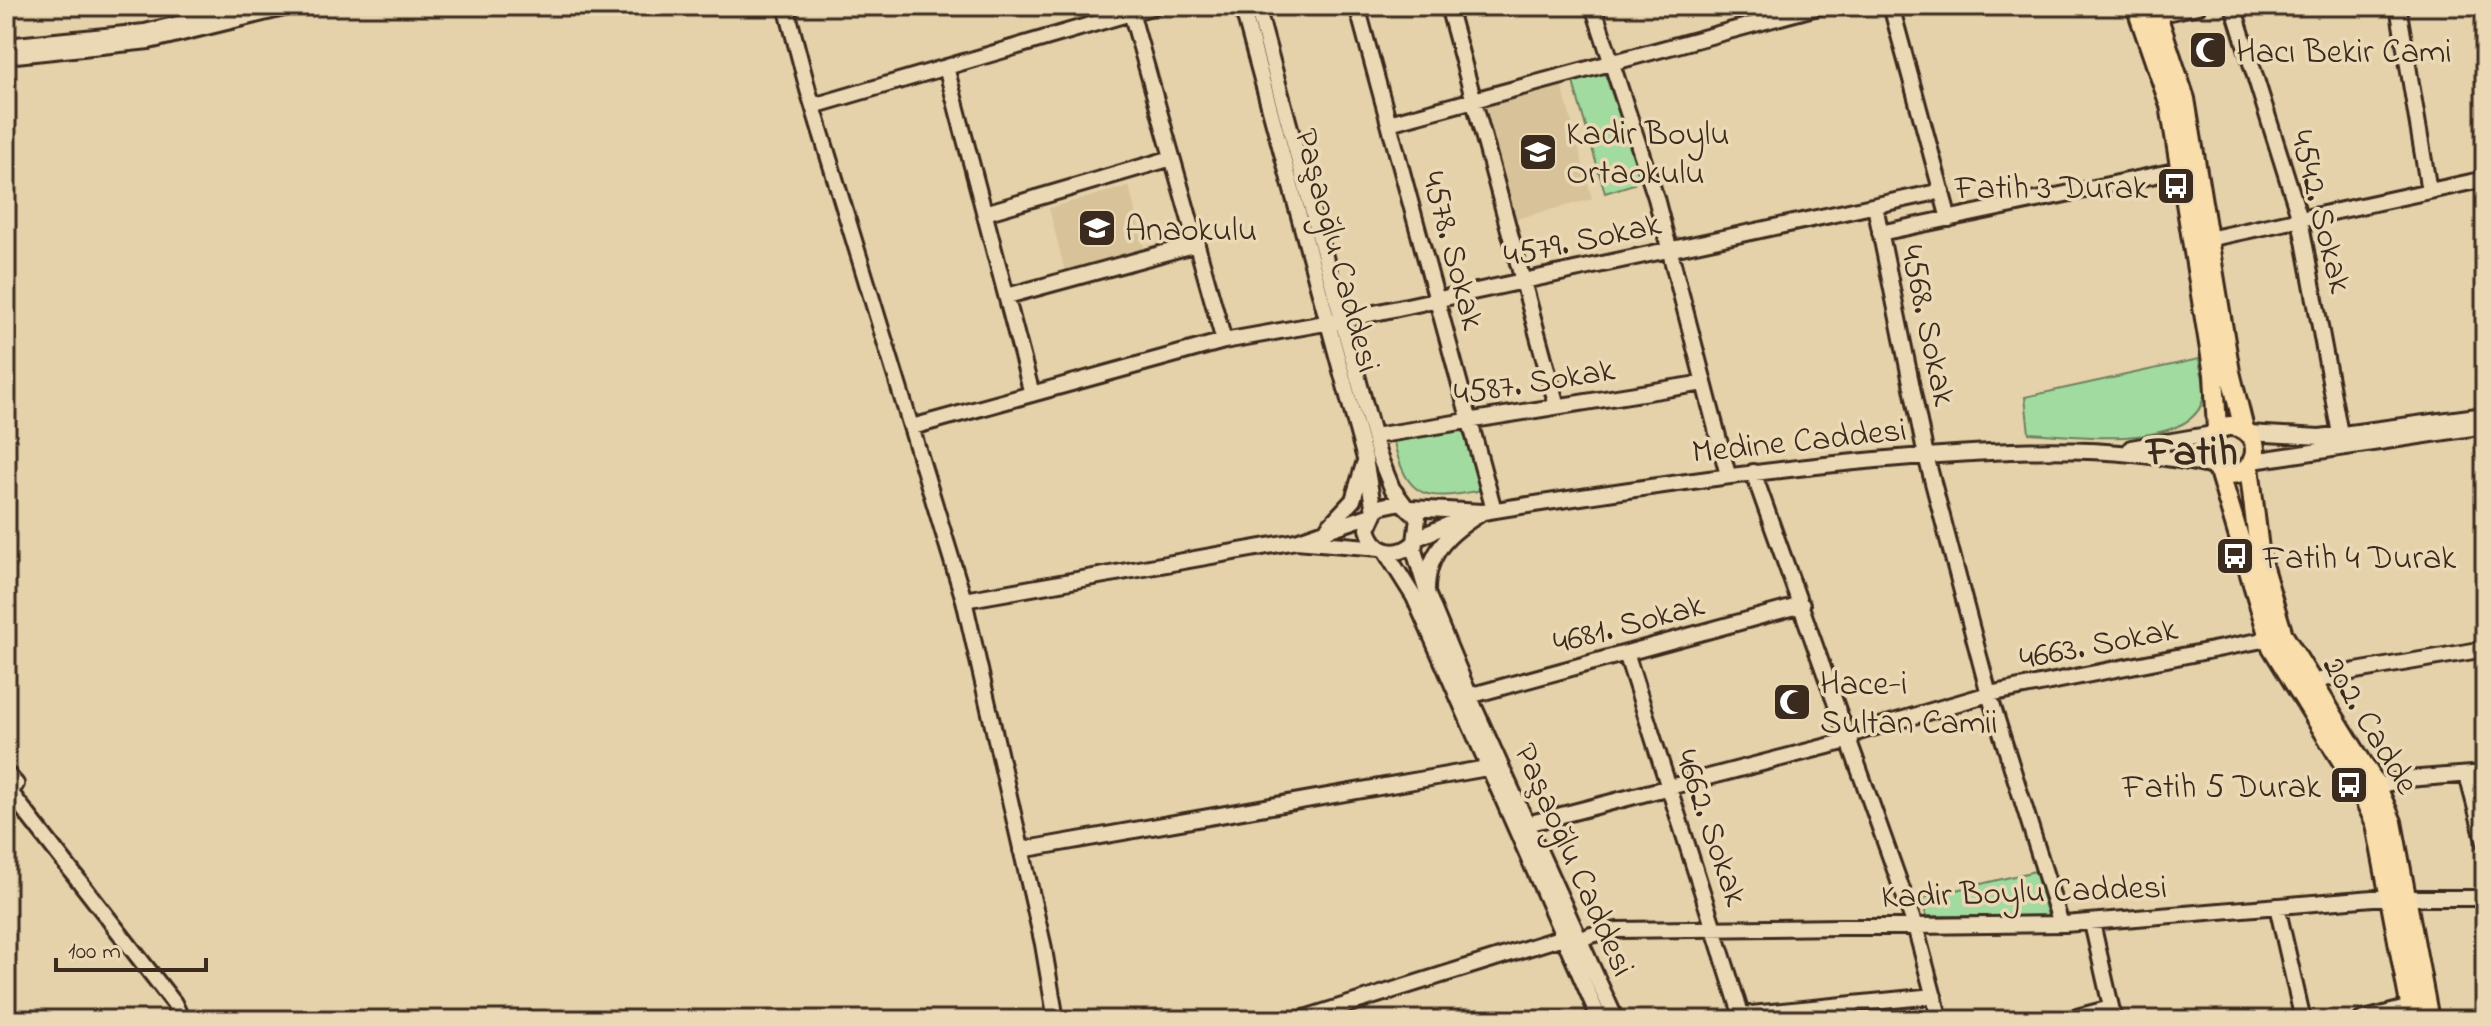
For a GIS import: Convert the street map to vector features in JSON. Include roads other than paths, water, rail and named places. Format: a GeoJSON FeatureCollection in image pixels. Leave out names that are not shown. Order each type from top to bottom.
{"type":"FeatureCollection","features":[{"type":"Feature","properties":{"kind":"main road"},"geometry":{"type":"LineString","coordinates":[[2136,6],[2168,97],[2188,168],[2208,239],[2232,385],[2255,449],[2251,463],[2234,474],[2217,469],[2207,449],[2215,432],[2214,374],[2188,168],[2183,92],[2155,10]]}},
{"type":"Feature","properties":{"kind":"main road"},"geometry":{"type":"LineString","coordinates":[[2215,432],[2227,426],[2246,431]]}},
{"type":"Feature","properties":{"kind":"main road","name":"202. Cadde"},"geometry":{"type":"LineString","coordinates":[[2251,463],[2257,542],[2270,599],[2303,685]]}},
{"type":"Feature","properties":{"kind":"main road","name":"202. Cadde"},"geometry":{"type":"LineString","coordinates":[[2217,469],[2268,639],[2303,685],[2392,822],[2412,1013]]}},
{"type":"Feature","properties":{"kind":"main road","name":"202. Cadde"},"geometry":{"type":"LineString","coordinates":[[2399,896],[2429,1020]]}},
{"type":"Feature","properties":{"kind":"street"},"geometry":{"type":"LineString","coordinates":[[6,46],[145,32],[252,6]]}},
{"type":"Feature","properties":{"kind":"street"},"geometry":{"type":"LineString","coordinates":[[6,56],[149,41],[292,6]]}},
{"type":"Feature","properties":{"kind":"street"},"geometry":{"type":"LineString","coordinates":[[786,6],[813,106],[964,600],[1056,1020]]}},
{"type":"Feature","properties":{"kind":"street"},"geometry":{"type":"LineString","coordinates":[[813,106],[1155,6]]}},
{"type":"Feature","properties":{"kind":"street","name":"Paşaoğlu Caddesi"},"geometry":{"type":"LineString","coordinates":[[1242,6],[1335,321],[1386,476],[1407,506]]}},
{"type":"Feature","properties":{"kind":"street","name":"Paşaoğlu Caddesi"},"geometry":{"type":"LineString","coordinates":[[1257,6],[1335,321],[1365,459],[1373,513]]}},
{"type":"Feature","properties":{"kind":"street","name":"4578. Sokak"},"geometry":{"type":"LineString","coordinates":[[1357,6],[1470,420],[1489,511]]}},
{"type":"Feature","properties":{"kind":"street"},"geometry":{"type":"LineString","coordinates":[[1448,6],[1557,406]]}},
{"type":"Feature","properties":{"kind":"street"},"geometry":{"type":"LineString","coordinates":[[1593,6],[1670,250],[1728,475]]}},
{"type":"Feature","properties":{"kind":"street"},"geometry":{"type":"LineString","coordinates":[[1389,123],[1821,6]]}},
{"type":"Feature","properties":{"kind":"street"},"geometry":{"type":"LineString","coordinates":[[1891,6],[1949,219]]}},
{"type":"Feature","properties":{"kind":"street"},"geometry":{"type":"LineString","coordinates":[[2155,10],[2198,6]]}},
{"type":"Feature","properties":{"kind":"street","name":"4542. Sokak"},"geometry":{"type":"LineString","coordinates":[[2233,6],[2300,219],[2340,434]]}},
{"type":"Feature","properties":{"kind":"street"},"geometry":{"type":"LineString","coordinates":[[2398,6],[2429,191]]}},
{"type":"Feature","properties":{"kind":"street"},"geometry":{"type":"LineString","coordinates":[[1131,12],[1224,341]]}},
{"type":"Feature","properties":{"kind":"street"},"geometry":{"type":"LineString","coordinates":[[946,67],[1032,394]]}},
{"type":"Feature","properties":{"kind":"street"},"geometry":{"type":"LineString","coordinates":[[985,213],[1172,158]]}},
{"type":"Feature","properties":{"kind":"street"},"geometry":{"type":"LineString","coordinates":[[1880,233],[2188,168]]}},
{"type":"Feature","properties":{"kind":"street"},"geometry":{"type":"LineString","coordinates":[[2208,239],[2485,179]]}},
{"type":"Feature","properties":{"kind":"street","name":"4579. Sokak"},"geometry":{"type":"LineString","coordinates":[[912,427],[1224,341],[1437,300],[1942,191]]}},
{"type":"Feature","properties":{"kind":"street","name":"4568. Sokak"},"geometry":{"type":"LineString","coordinates":[[1875,206],[1926,456],[1989,694],[2061,924]]}},
{"type":"Feature","properties":{"kind":"street"},"geometry":{"type":"LineString","coordinates":[[1007,296],[1197,244]]}},
{"type":"Feature","properties":{"kind":"street","name":"4587. Sokak"},"geometry":{"type":"LineString","coordinates":[[1374,436],[1704,383]]}},
{"type":"Feature","properties":{"kind":"street"},"geometry":{"type":"LineString","coordinates":[[2246,431],[2308,437],[2485,415]]}},
{"type":"Feature","properties":{"kind":"street"},"geometry":{"type":"LineString","coordinates":[[2251,463],[2485,426]]}},
{"type":"Feature","properties":{"kind":"street","name":"Medine Caddesi"},"geometry":{"type":"LineString","coordinates":[[1407,506],[1489,511],[1753,472],[1926,456],[2123,450],[2215,432]]}},
{"type":"Feature","properties":{"kind":"street","name":"Medine Caddesi"},"geometry":{"type":"LineString","coordinates":[[2123,450],[2217,469]]}},
{"type":"Feature","properties":{"kind":"street"},"geometry":{"type":"LineString","coordinates":[[1321,532],[1353,500],[1365,459]]}},
{"type":"Feature","properties":{"kind":"street"},"geometry":{"type":"LineString","coordinates":[[1753,472],[1915,926],[1940,1020]]}},
{"type":"Feature","properties":{"kind":"street"},"geometry":{"type":"LineString","coordinates":[[964,600],[1296,541],[1373,513],[1385,503],[1407,506],[1418,518],[1415,540],[1399,552],[1296,541]]}},
{"type":"Feature","properties":{"kind":"street"},"geometry":{"type":"LineString","coordinates":[[1427,593],[1428,569],[1434,555],[1456,529],[1489,511]]}},
{"type":"Feature","properties":{"kind":"street","name":"Medine Caddesi"},"geometry":{"type":"LineString","coordinates":[[1415,540],[1489,511]]}},
{"type":"Feature","properties":{"kind":"street"},"geometry":{"type":"LineString","coordinates":[[1373,513],[1370,537],[1382,550]]}},
{"type":"Feature","properties":{"kind":"street","name":"Paşaoğlu Caddesi"},"geometry":{"type":"LineString","coordinates":[[1415,540],[1427,593],[1527,824],[1600,1020]]}},
{"type":"Feature","properties":{"kind":"street","name":"Paşaoğlu Caddesi"},"geometry":{"type":"LineString","coordinates":[[1382,550],[1414,597],[1487,768],[1570,941],[1616,1020]]}},
{"type":"Feature","properties":{"kind":"street","name":"4681. Sokak"},"geometry":{"type":"LineString","coordinates":[[1469,696],[1802,605]]}},
{"type":"Feature","properties":{"kind":"street","name":"4663. Sokak"},"geometry":{"type":"LineString","coordinates":[[1527,824],[1850,738],[1989,694],[2268,639]]}},
{"type":"Feature","properties":{"kind":"street"},"geometry":{"type":"LineString","coordinates":[[2303,685],[2356,671],[2485,649]]}},
{"type":"Feature","properties":{"kind":"street","name":"4662. Sokak"},"geometry":{"type":"LineString","coordinates":[[1626,653],[1742,1017]]}},
{"type":"Feature","properties":{"kind":"street"},"geometry":{"type":"LineString","coordinates":[[1021,850],[1487,768]]}},
{"type":"Feature","properties":{"kind":"street"},"geometry":{"type":"LineString","coordinates":[[6,773],[16,784],[10,792],[174,1003],[182,1020]]}},
{"type":"Feature","properties":{"kind":"street"},"geometry":{"type":"LineString","coordinates":[[2369,788],[2485,773]]}},
{"type":"Feature","properties":{"kind":"street"},"geometry":{"type":"LineString","coordinates":[[2467,775],[2485,843]]}},
{"type":"Feature","properties":{"kind":"street","name":"Kadir Boylu Caddesi"},"geometry":{"type":"LineString","coordinates":[[1298,1020],[1617,930],[2092,923],[2399,896],[2485,898]]}},
{"type":"Feature","properties":{"kind":"street"},"geometry":{"type":"LineString","coordinates":[[2277,906],[2303,1020]]}},
{"type":"Feature","properties":{"kind":"street"},"geometry":{"type":"LineString","coordinates":[[2065,1020],[2113,1014],[2092,923]]}},
{"type":"Feature","properties":{"kind":"street"},"geometry":{"type":"LineString","coordinates":[[1742,1017],[1934,996]]}},
{"type":"Feature","properties":{"kind":"street"},"geometry":{"type":"LineString","coordinates":[[2361,1020],[2412,1013]]}},
{"type":"Feature","properties":{"kind":"place","name":"Hacı Bekir Cami"},"geometry":{"type":"Point","coordinates":[2208,50]}},
{"type":"Feature","properties":{"kind":"place","name":"Kadir Boylu Ortaokulu"},"geometry":{"type":"Point","coordinates":[1538,152]}},
{"type":"Feature","properties":{"kind":"place","name":"Fatih 3 Durak"},"geometry":{"type":"Point","coordinates":[2176,186]}},
{"type":"Feature","properties":{"kind":"place","name":"Anaokulu"},"geometry":{"type":"Point","coordinates":[1097,228]}},
{"type":"Feature","properties":{"kind":"place","name":"Fatih 4 Durak"},"geometry":{"type":"Point","coordinates":[2235,556]}},
{"type":"Feature","properties":{"kind":"place","name":"Hace-i Sultan Camii"},"geometry":{"type":"Point","coordinates":[1792,702]}},
{"type":"Feature","properties":{"kind":"place","name":"Fatih 5 Durak"},"geometry":{"type":"Point","coordinates":[2349,785]}},
{"type":"Feature","properties":{"kind":"district","name":"Fatih"},"geometry":{"type":"Point","coordinates":[2192,449]}}]}
